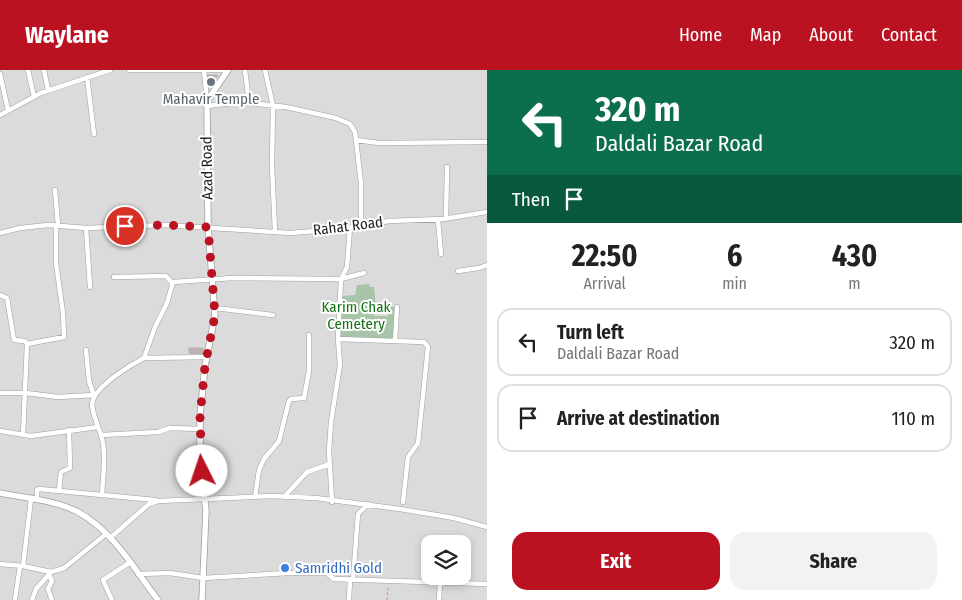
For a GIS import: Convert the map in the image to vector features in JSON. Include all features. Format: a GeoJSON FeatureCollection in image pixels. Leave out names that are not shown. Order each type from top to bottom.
{"type":"FeatureCollection","features":[{"type":"Feature","properties":{"kind":"street"},"geometry":{"type":"LineString","coordinates":[[28,70],[34,96]]}},
{"type":"Feature","properties":{"kind":"street"},"geometry":{"type":"LineString","coordinates":[[44,70],[48,90]]}},
{"type":"Feature","properties":{"kind":"street"},"geometry":{"type":"LineString","coordinates":[[0,115],[48,90],[110,70]]}},
{"type":"Feature","properties":{"kind":"street"},"geometry":{"type":"LineString","coordinates":[[129,70],[227,70]]}},
{"type":"Feature","properties":{"kind":"street"},"geometry":{"type":"LineString","coordinates":[[204,70],[206,104]]}},
{"type":"Feature","properties":{"kind":"street"},"geometry":{"type":"LineString","coordinates":[[206,104],[227,70]]}},
{"type":"Feature","properties":{"kind":"street"},"geometry":{"type":"LineString","coordinates":[[246,70],[248,103]]}},
{"type":"Feature","properties":{"kind":"street"},"geometry":{"type":"LineString","coordinates":[[265,70],[273,106],[272,166],[275,232]]}},
{"type":"Feature","properties":{"kind":"street"},"geometry":{"type":"LineString","coordinates":[[0,74],[8,110]]}},
{"type":"Feature","properties":{"kind":"street"},"geometry":{"type":"LineString","coordinates":[[87,77],[94,134]]}},
{"type":"Feature","properties":{"kind":"street"},"geometry":{"type":"LineString","coordinates":[[206,104],[248,103],[273,106],[350,124],[355,132],[361,183],[361,226]]}},
{"type":"Feature","properties":{"kind":"street","name":"Azad Road"},"geometry":{"type":"LineString","coordinates":[[202,600],[205,500],[200,457],[200,429],[207,357],[215,315],[208,227],[206,104]]}},
{"type":"Feature","properties":{"kind":"street"},"geometry":{"type":"LineString","coordinates":[[356,140],[378,143],[487,142]]}},
{"type":"Feature","properties":{"kind":"street"},"geometry":{"type":"LineString","coordinates":[[446,219],[447,167]]}},
{"type":"Feature","properties":{"kind":"street"},"geometry":{"type":"LineString","coordinates":[[27,344],[64,337],[63,313],[56,263],[57,225],[55,190]]}},
{"type":"Feature","properties":{"kind":"street","name":"Rahat Road"},"geometry":{"type":"LineString","coordinates":[[0,233],[20,228],[57,225],[86,228],[164,225],[290,232],[350,228],[388,221],[438,220],[487,212]]}},
{"type":"Feature","properties":{"kind":"street"},"geometry":{"type":"LineString","coordinates":[[438,220],[441,254]]}},
{"type":"Feature","properties":{"kind":"street"},"geometry":{"type":"LineString","coordinates":[[86,228],[90,287]]}},
{"type":"Feature","properties":{"kind":"street"},"geometry":{"type":"LineString","coordinates":[[332,502],[330,464],[331,422],[340,365],[338,339],[341,278],[347,267],[350,228]]}},
{"type":"Feature","properties":{"kind":"street"},"geometry":{"type":"LineString","coordinates":[[458,271],[487,265]]}},
{"type":"Feature","properties":{"kind":"street"},"geometry":{"type":"LineString","coordinates":[[172,283],[233,278],[341,278],[364,273]]}},
{"type":"Feature","properties":{"kind":"street"},"geometry":{"type":"LineString","coordinates":[[114,277],[166,276],[172,283]]}},
{"type":"Feature","properties":{"kind":"street"},"geometry":{"type":"LineString","coordinates":[[144,358],[155,327],[167,303],[172,283]]}},
{"type":"Feature","properties":{"kind":"street"},"geometry":{"type":"LineString","coordinates":[[0,295],[5,296],[8,300],[14,340],[25,340],[27,344],[23,434]]}},
{"type":"Feature","properties":{"kind":"street"},"geometry":{"type":"LineString","coordinates":[[395,341],[397,307]]}},
{"type":"Feature","properties":{"kind":"street"},"geometry":{"type":"LineString","coordinates":[[215,308],[273,316]]}},
{"type":"Feature","properties":{"kind":"street"},"geometry":{"type":"LineString","coordinates":[[255,497],[259,470],[264,459],[279,441],[289,401],[291,399],[303,399],[305,396],[309,372],[309,335]]}},
{"type":"Feature","properties":{"kind":"street"},"geometry":{"type":"LineString","coordinates":[[338,339],[424,342],[428,347],[418,443],[408,457],[403,502]]}},
{"type":"Feature","properties":{"kind":"street"},"geometry":{"type":"LineString","coordinates":[[86,350],[89,381],[94,396],[92,405],[102,435],[104,451],[102,496]]}},
{"type":"Feature","properties":{"kind":"street"},"geometry":{"type":"LineString","coordinates":[[0,393],[26,393],[58,397],[94,396],[120,372],[144,358],[207,357]]}},
{"type":"Feature","properties":{"kind":"street"},"geometry":{"type":"LineString","coordinates":[[0,431],[36,435],[98,427]]}},
{"type":"Feature","properties":{"kind":"street"},"geometry":{"type":"LineString","coordinates":[[102,435],[158,432],[170,428],[200,429]]}},
{"type":"Feature","properties":{"kind":"street"},"geometry":{"type":"LineString","coordinates":[[59,491],[61,472],[70,468],[69,430]]}},
{"type":"Feature","properties":{"kind":"street"},"geometry":{"type":"LineString","coordinates":[[284,497],[307,472],[330,464]]}},
{"type":"Feature","properties":{"kind":"street"},"geometry":{"type":"LineString","coordinates":[[15,599],[34,500],[38,489],[158,501],[255,497],[316,498],[332,502],[368,504],[454,518],[487,527]]}},
{"type":"Feature","properties":{"kind":"street"},"geometry":{"type":"LineString","coordinates":[[0,493],[53,503],[78,512],[108,536],[158,600]]}},
{"type":"Feature","properties":{"kind":"street"},"geometry":{"type":"LineString","coordinates":[[32,600],[36,589],[50,573],[64,568],[150,504],[158,501]]}},
{"type":"Feature","properties":{"kind":"street"},"geometry":{"type":"LineString","coordinates":[[349,600],[358,514],[368,504]]}},
{"type":"Feature","properties":{"kind":"street"},"geometry":{"type":"LineString","coordinates":[[112,600],[104,580],[129,563]]}},
{"type":"Feature","properties":{"kind":"street"},"geometry":{"type":"LineString","coordinates":[[0,564],[22,566],[50,573]]}},
{"type":"Feature","properties":{"kind":"street"},"geometry":{"type":"LineString","coordinates":[[138,574],[170,573],[203,578],[288,572],[327,573],[334,579],[421,581]]}},
{"type":"Feature","properties":{"kind":"street"},"geometry":{"type":"LineString","coordinates":[[50,573],[52,581],[48,589],[52,600]]}},
{"type":"Feature","properties":{"kind":"street"},"geometry":{"type":"LineString","coordinates":[[471,583],[487,584]]}},
{"type":"Feature","properties":{"kind":"street"},"geometry":{"type":"LineString","coordinates":[[439,600],[440,585]]}},
{"type":"Feature","properties":{"kind":"path"},"geometry":{"type":"LineString","coordinates":[[387,600],[388,580]]}},
{"type":"Feature","properties":{"kind":"shaded area"},"geometry":{"type":"Polygon","coordinates":[[[0,70],[487,70],[487,600],[0,600],[0,70]]]}},
{"type":"Feature","properties":{"kind":"green space","name":"Karim Chak Cemetery"},"geometry":{"type":"Polygon","coordinates":[[[369,284],[370,287],[374,287],[376,309],[373,310],[374,316],[388,316],[388,307],[397,307],[395,341],[338,339],[340,296],[355,295],[357,285],[369,284]]]}},
{"type":"Feature","properties":{"kind":"building","name":"Mahavir Temple"},"geometry":{"type":"Polygon","coordinates":[[[206,75],[218,75],[210,88],[206,75]]]}},
{"type":"Feature","properties":{"kind":"building"},"geometry":{"type":"Polygon","coordinates":[[[189,348],[203,348],[203,354],[189,353],[189,348]]]}},
{"type":"Feature","properties":{"kind":"place","name":"Mahavir Temple"},"geometry":{"type":"Point","coordinates":[211,82]}},
{"type":"Feature","properties":{"kind":"place","name":"Samridhi Gold"},"geometry":{"type":"Point","coordinates":[285,568]}},
{"type":"Feature","properties":{"kind":"route"},"geometry":{"type":"LineString","coordinates":[[125,226],[208,227],[215,315],[205,366],[200,416],[202,471]]}}]}
